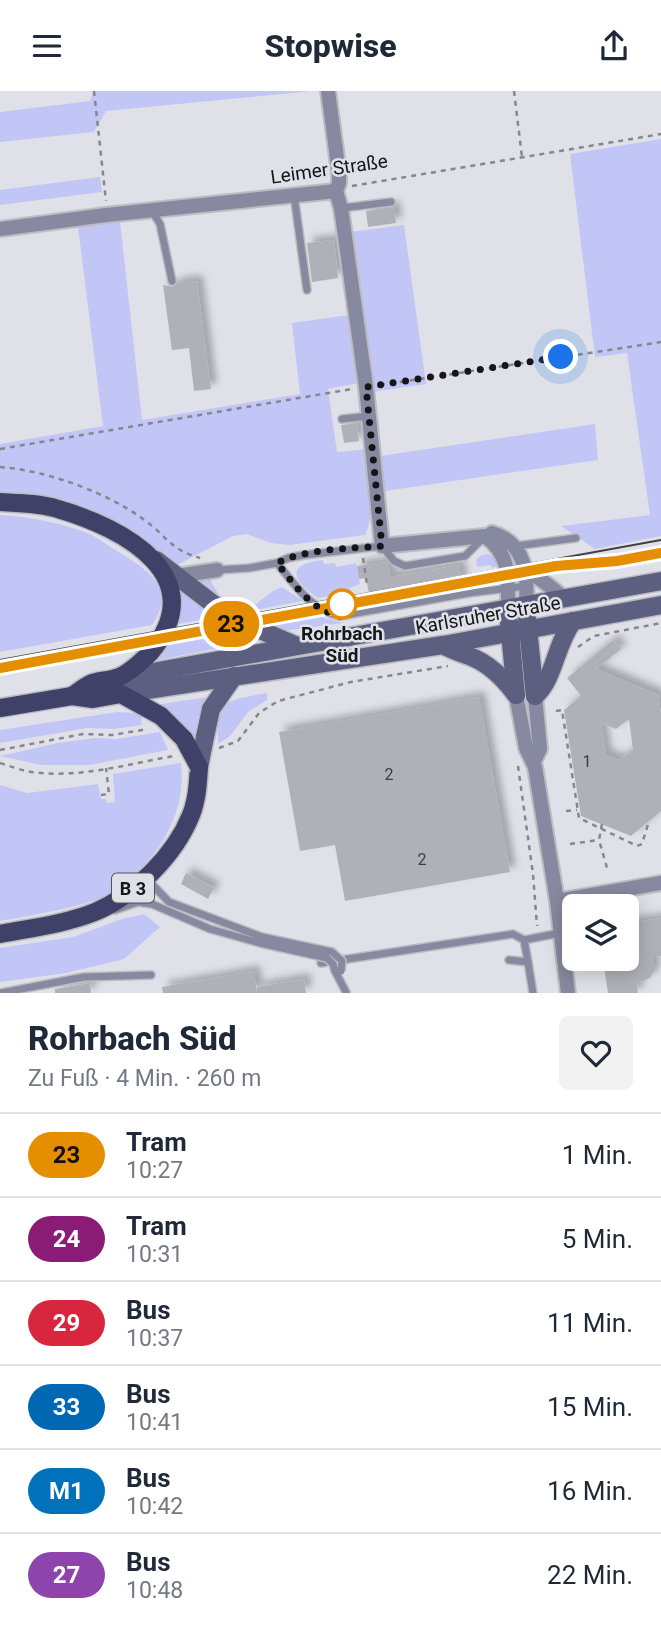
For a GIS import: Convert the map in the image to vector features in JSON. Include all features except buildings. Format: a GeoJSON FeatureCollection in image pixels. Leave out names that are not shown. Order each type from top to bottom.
{"type":"FeatureCollection","features":[{"type":"Feature","properties":{"kind":"main road"},"geometry":{"type":"LineString","coordinates":[[0,502],[57,508],[92,520],[126,538],[230,617],[295,645]]}},
{"type":"Feature","properties":{"kind":"main road"},"geometry":{"type":"LineString","coordinates":[[149,555],[171,588],[174,603],[172,616],[167,629],[148,655],[120,686],[161,716],[199,767]]}},
{"type":"Feature","properties":{"kind":"main road","name":"Karlsruher Straße"},"geometry":{"type":"LineString","coordinates":[[120,686],[295,645],[521,600],[563,598],[661,581]]}},
{"type":"Feature","properties":{"kind":"main road"},"geometry":{"type":"LineString","coordinates":[[521,600],[528,629],[526,696]]}},
{"type":"Feature","properties":{"kind":"main road"},"geometry":{"type":"LineString","coordinates":[[521,600],[509,633],[526,696]]}},
{"type":"Feature","properties":{"kind":"main road","name":"Karlsruher Straße"},"geometry":{"type":"LineString","coordinates":[[0,708],[72,696],[90,683],[120,686],[234,676],[443,645],[661,605]]}},
{"type":"Feature","properties":{"kind":"main road"},"geometry":{"type":"LineString","coordinates":[[526,696],[545,686],[557,649],[573,621]]}},
{"type":"Feature","properties":{"kind":"main road"},"geometry":{"type":"LineString","coordinates":[[443,645],[455,653],[475,658],[526,696]]}},
{"type":"Feature","properties":{"kind":"main road","name":"B 3"},"geometry":{"type":"LineString","coordinates":[[0,934],[94,912],[121,897],[146,878],[183,833],[193,812],[199,767],[211,743],[211,709],[234,676]]}},
{"type":"Feature","properties":{"kind":"street"},"geometry":{"type":"LineString","coordinates":[[328,91],[339,173],[336,191],[341,208],[366,387],[382,546],[489,535],[506,538],[517,549],[525,567],[543,583],[553,587],[563,598]]}},
{"type":"Feature","properties":{"kind":"street","name":"Leimer Straße"},"geometry":{"type":"LineString","coordinates":[[0,229],[336,191]]}},
{"type":"Feature","properties":{"kind":"street"},"geometry":{"type":"LineString","coordinates":[[489,535],[505,558],[508,587],[521,600]]}},
{"type":"Feature","properties":{"kind":"street"},"geometry":{"type":"LineString","coordinates":[[521,600],[525,567]]}},
{"type":"Feature","properties":{"kind":"street"},"geometry":{"type":"LineString","coordinates":[[177,576],[211,570]]}},
{"type":"Feature","properties":{"kind":"street"},"geometry":{"type":"LineString","coordinates":[[526,696],[540,748],[534,761],[557,901],[564,991]]}},
{"type":"Feature","properties":{"kind":"street"},"geometry":{"type":"LineString","coordinates":[[557,901],[661,883]]}},
{"type":"Feature","properties":{"kind":"lane"},"geometry":{"type":"LineString","coordinates":[[294,194],[307,291]]}},
{"type":"Feature","properties":{"kind":"lane"},"geometry":{"type":"LineString","coordinates":[[341,208],[391,202]]}},
{"type":"Feature","properties":{"kind":"lane"},"geometry":{"type":"LineString","coordinates":[[151,211],[160,224],[172,281]]}},
{"type":"Feature","properties":{"kind":"lane"},"geometry":{"type":"LineString","coordinates":[[342,419],[369,416]]}},
{"type":"Feature","properties":{"kind":"lane"},"geometry":{"type":"LineString","coordinates":[[211,570],[249,568],[277,563],[288,558],[382,546],[394,561],[405,566],[465,556],[489,535]]}},
{"type":"Feature","properties":{"kind":"lane"},"geometry":{"type":"LineString","coordinates":[[517,549],[576,538]]}},
{"type":"Feature","properties":{"kind":"lane"},"geometry":{"type":"LineString","coordinates":[[277,563],[317,607],[340,616],[508,587]]}},
{"type":"Feature","properties":{"kind":"lane"},"geometry":{"type":"LineString","coordinates":[[146,878],[169,902],[261,940]]}},
{"type":"Feature","properties":{"kind":"lane"},"geometry":{"type":"LineString","coordinates":[[41,926],[73,928],[138,902],[152,904],[210,929],[332,952],[342,961],[338,971],[347,992]]}},
{"type":"Feature","properties":{"kind":"lane"},"geometry":{"type":"LineString","coordinates":[[321,963],[502,935],[513,934],[524,940],[561,933]]}},
{"type":"Feature","properties":{"kind":"lane"},"geometry":{"type":"LineString","coordinates":[[524,940],[533,993]]}},
{"type":"Feature","properties":{"kind":"lane"},"geometry":{"type":"LineString","coordinates":[[509,960],[528,962]]}},
{"type":"Feature","properties":{"kind":"lane"},"geometry":{"type":"LineString","coordinates":[[0,993],[84,977],[151,975]]}},
{"type":"Feature","properties":{"kind":"path"},"geometry":{"type":"LineString","coordinates":[[94,91],[106,215]]}},
{"type":"Feature","properties":{"kind":"path"},"geometry":{"type":"LineString","coordinates":[[514,91],[522,157]]}},
{"type":"Feature","properties":{"kind":"path","name":"Leimer Straße"},"geometry":{"type":"LineString","coordinates":[[336,191],[661,134]]}},
{"type":"Feature","properties":{"kind":"path"},"geometry":{"type":"LineString","coordinates":[[0,449],[366,387],[661,342]]}},
{"type":"Feature","properties":{"kind":"path"},"geometry":{"type":"LineString","coordinates":[[0,467],[40,474],[118,504],[144,520],[174,548],[205,559],[211,570]]}},
{"type":"Feature","properties":{"kind":"path"},"geometry":{"type":"LineString","coordinates":[[362,548],[367,585]]}},
{"type":"Feature","properties":{"kind":"path"},"geometry":{"type":"LineString","coordinates":[[557,649],[572,652],[594,636],[661,623]]}},
{"type":"Feature","properties":{"kind":"path"},"geometry":{"type":"LineString","coordinates":[[211,743],[238,741],[259,713],[278,701],[351,682],[455,666]]}},
{"type":"Feature","properties":{"kind":"path"},"geometry":{"type":"LineString","coordinates":[[556,711],[562,710],[579,818],[602,826],[637,846],[642,844],[649,821]]}},
{"type":"Feature","properties":{"kind":"path"},"geometry":{"type":"LineString","coordinates":[[0,750],[83,734],[112,735],[149,729],[161,716]]}},
{"type":"Feature","properties":{"kind":"path"},"geometry":{"type":"LineString","coordinates":[[0,763],[26,771],[52,773],[106,768],[182,747]]}},
{"type":"Feature","properties":{"kind":"path"},"geometry":{"type":"LineString","coordinates":[[560,752],[569,751]]}},
{"type":"Feature","properties":{"kind":"path"},"geometry":{"type":"LineString","coordinates":[[516,756],[533,874],[538,937]]}},
{"type":"Feature","properties":{"kind":"path"},"geometry":{"type":"LineString","coordinates":[[101,795],[109,794],[106,768]]}},
{"type":"Feature","properties":{"kind":"path"},"geometry":{"type":"LineString","coordinates":[[566,811],[578,810]]}},
{"type":"Feature","properties":{"kind":"path"},"geometry":{"type":"LineString","coordinates":[[602,826],[599,840],[607,868]]}},
{"type":"Feature","properties":{"kind":"path"},"geometry":{"type":"LineString","coordinates":[[570,844],[599,840]]}},
{"type":"Feature","properties":{"kind":"shaded area"},"geometry":{"type":"Polygon","coordinates":[[[93,91],[312,91],[106,111],[94,132],[0,142],[0,112],[90,101],[93,91]]]}},
{"type":"Feature","properties":{"kind":"shaded area"},"geometry":{"type":"Polygon","coordinates":[[[661,139],[661,536],[595,549],[561,526],[650,515],[627,353],[595,357],[570,154],[661,139]]]}},
{"type":"Feature","properties":{"kind":"shaded area"},"geometry":{"type":"Polygon","coordinates":[[[100,177],[102,192],[0,205],[0,190],[100,177]]]}},
{"type":"Feature","properties":{"kind":"shaded area"},"geometry":{"type":"Polygon","coordinates":[[[120,221],[142,420],[300,394],[292,323],[349,315],[359,383],[328,389],[337,452],[368,449],[371,505],[365,535],[289,545],[271,543],[247,534],[233,536],[179,564],[137,534],[100,515],[51,500],[0,492],[0,444],[103,426],[78,227],[120,221]]]}},
{"type":"Feature","properties":{"kind":"shaded area"},"geometry":{"type":"Polygon","coordinates":[[[404,225],[426,384],[372,392],[350,232],[404,225]]]}},
{"type":"Feature","properties":{"kind":"shaded area"},"geometry":{"type":"Polygon","coordinates":[[[595,424],[598,460],[385,491],[380,456],[595,424]]]}},
{"type":"Feature","properties":{"kind":"shaded area"},"geometry":{"type":"Polygon","coordinates":[[[0,515],[43,521],[85,532],[139,565],[156,581],[160,591],[162,601],[152,625],[0,652],[0,515]]]}},
{"type":"Feature","properties":{"kind":"shaded area"},"geometry":{"type":"Polygon","coordinates":[[[488,554],[495,558],[498,566],[477,567],[476,560],[481,555],[488,554]]]}},
{"type":"Feature","properties":{"kind":"shaded area"},"geometry":{"type":"Polygon","coordinates":[[[323,560],[324,564],[335,563],[336,567],[356,563],[360,584],[350,588],[350,593],[318,598],[302,585],[296,574],[303,565],[323,560]]]}},
{"type":"Feature","properties":{"kind":"shaded area"},"geometry":{"type":"Polygon","coordinates":[[[209,578],[219,595],[238,606],[256,604],[282,587],[303,601],[238,613],[196,580],[209,578]]]}},
{"type":"Feature","properties":{"kind":"shaded area"},"geometry":{"type":"Polygon","coordinates":[[[178,588],[217,617],[173,625],[178,608],[178,588]]]}},
{"type":"Feature","properties":{"kind":"shaded area"},"geometry":{"type":"Polygon","coordinates":[[[316,612],[324,618],[343,623],[284,631],[256,622],[316,612]]]}},
{"type":"Feature","properties":{"kind":"shaded area"},"geometry":{"type":"Polygon","coordinates":[[[233,626],[263,640],[151,661],[167,638],[233,626]]]}},
{"type":"Feature","properties":{"kind":"shaded area"},"geometry":{"type":"Polygon","coordinates":[[[267,693],[267,700],[249,711],[230,736],[218,744],[219,718],[227,704],[267,693]]]}},
{"type":"Feature","properties":{"kind":"shaded area"},"geometry":{"type":"Polygon","coordinates":[[[208,697],[198,717],[194,742],[155,705],[208,697]]]}},
{"type":"Feature","properties":{"kind":"shaded area"},"geometry":{"type":"Polygon","coordinates":[[[117,712],[134,713],[142,717],[141,725],[114,729],[87,728],[0,743],[0,730],[117,712]]]}},
{"type":"Feature","properties":{"kind":"shaded area"},"geometry":{"type":"Polygon","coordinates":[[[160,732],[168,750],[89,765],[41,765],[0,756],[58,743],[95,738],[116,739],[160,732]]]}},
{"type":"Feature","properties":{"kind":"shaded area"},"geometry":{"type":"Polygon","coordinates":[[[181,763],[180,796],[171,826],[154,853],[119,889],[98,899],[70,907],[0,921],[0,785],[27,793],[98,784],[101,799],[106,799],[107,803],[115,802],[113,774],[181,763]]]}},
{"type":"Feature","properties":{"kind":"shaded area"},"geometry":{"type":"Polygon","coordinates":[[[144,914],[160,927],[124,959],[66,973],[0,982],[0,948],[73,937],[144,914]]]}},
{"type":"Feature","properties":{"kind":"tram line"},"geometry":{"type":"LineString","coordinates":[[0,660],[661,540]]}},
{"type":"Feature","properties":{"kind":"tram line"},"geometry":{"type":"LineString","coordinates":[[578,563],[617,561],[661,553]]}},
{"type":"Feature","properties":{"kind":"tram line","name":"23"},"geometry":{"type":"LineString","coordinates":[[0,668],[556,566],[617,561],[661,553]]}},
{"type":"Feature","properties":{"kind":"place","name":"Rohrbach Süd"},"geometry":{"type":"Point","coordinates":[342,604]}},
{"type":"Feature","properties":{"kind":"route"},"geometry":{"type":"LineString","coordinates":[[342,604],[340,616],[317,607],[277,563],[304,555],[382,546],[366,387],[561,357]]}}]}
